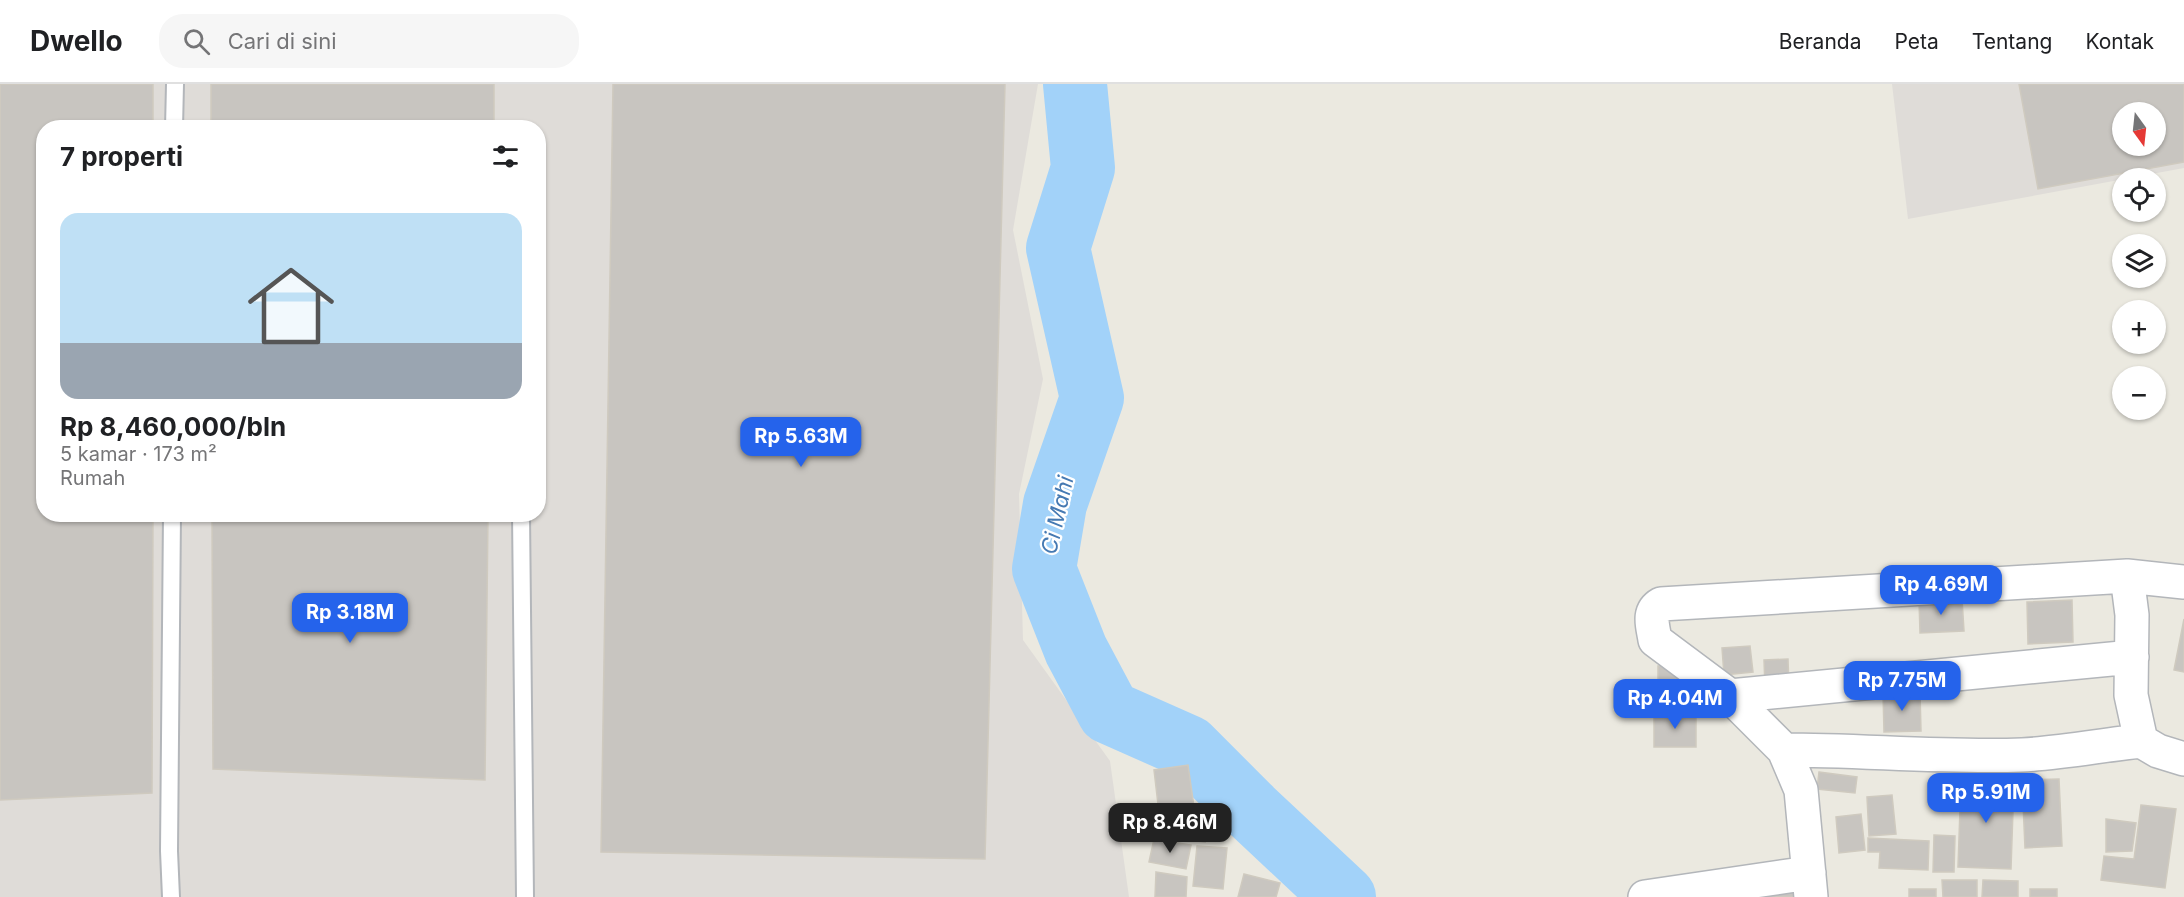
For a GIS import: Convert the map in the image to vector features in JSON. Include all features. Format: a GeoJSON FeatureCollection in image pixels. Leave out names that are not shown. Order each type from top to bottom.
{"type":"FeatureCollection","features":[{"type":"Feature","properties":{"kind":"street"},"geometry":{"type":"LineString","coordinates":[[1645,897],[1810,885],[1801,790],[1784,750],[1730,696],[1655,640],[1652,613],[1661,604],[2127,576],[2184,582]]}},
{"type":"Feature","properties":{"kind":"street"},"geometry":{"type":"LineString","coordinates":[[2127,576],[2132,615],[2131,695],[2141,741]]}},
{"type":"Feature","properties":{"kind":"street"},"geometry":{"type":"LineString","coordinates":[[1730,696],[2132,657]]}},
{"type":"Feature","properties":{"kind":"street"},"geometry":{"type":"LineString","coordinates":[[1784,750],[1857,750],[1926,756],[2024,754],[2141,741],[2158,752],[2184,759]]}},
{"type":"Feature","properties":{"kind":"lane"},"geometry":{"type":"LineString","coordinates":[[174,120],[175,84]]}},
{"type":"Feature","properties":{"kind":"lane"},"geometry":{"type":"LineString","coordinates":[[171,897],[169,851],[172,522]]}},
{"type":"Feature","properties":{"kind":"lane"},"geometry":{"type":"LineString","coordinates":[[521,522],[525,897]]}},
{"type":"Feature","properties":{"kind":"shaded area"},"geometry":{"type":"Polygon","coordinates":[[[0,84],[1038,84],[1013,230],[1043,379],[1019,494],[1023,640],[1110,761],[1129,897],[0,897],[0,84]]]}},
{"type":"Feature","properties":{"kind":"shaded area"},"geometry":{"type":"Polygon","coordinates":[[[1892,84],[2184,84],[2184,168],[2166,171],[2166,168],[2112,168],[2112,181],[1908,219],[1892,84]]]}},
{"type":"Feature","properties":{"kind":"building"},"geometry":{"type":"Polygon","coordinates":[[[0,84],[153,84],[153,120],[36,120],[36,522],[153,522],[152,793],[0,800],[0,84]]]}},
{"type":"Feature","properties":{"kind":"building"},"geometry":{"type":"Polygon","coordinates":[[[211,84],[494,84],[494,120],[211,120],[211,84]]]}},
{"type":"Feature","properties":{"kind":"building"},"geometry":{"type":"Polygon","coordinates":[[[613,84],[1005,84],[985,859],[601,852],[613,84]]]}},
{"type":"Feature","properties":{"kind":"building"},"geometry":{"type":"Polygon","coordinates":[[[2019,84],[2184,84],[2184,162],[2152,168],[2112,168],[2112,175],[2038,189],[2019,84]]]}},
{"type":"Feature","properties":{"kind":"building"},"geometry":{"type":"Polygon","coordinates":[[[212,522],[488,522],[485,780],[213,769],[212,522]]]}},
{"type":"Feature","properties":{"kind":"building"},"geometry":{"type":"Polygon","coordinates":[[[1962,599],[1964,631],[1920,633],[1919,600],[1962,599]]]}},
{"type":"Feature","properties":{"kind":"building"},"geometry":{"type":"Polygon","coordinates":[[[2072,600],[2073,642],[2028,644],[2027,602],[2072,600]]]}},
{"type":"Feature","properties":{"kind":"building"},"geometry":{"type":"Polygon","coordinates":[[[2184,619],[2184,672],[2174,670],[2184,619]]]}},
{"type":"Feature","properties":{"kind":"building"},"geometry":{"type":"Polygon","coordinates":[[[1750,646],[1753,672],[1724,675],[1722,648],[1750,646]]]}},
{"type":"Feature","properties":{"kind":"building"},"geometry":{"type":"Polygon","coordinates":[[[1788,659],[1789,687],[1765,688],[1764,660],[1788,659]]]}},
{"type":"Feature","properties":{"kind":"building"},"geometry":{"type":"Polygon","coordinates":[[[1684,665],[1685,702],[1658,702],[1658,666],[1684,665]]]}},
{"type":"Feature","properties":{"kind":"building"},"geometry":{"type":"Polygon","coordinates":[[[1920,692],[1921,731],[1884,732],[1883,693],[1920,692]]]}},
{"type":"Feature","properties":{"kind":"building"},"geometry":{"type":"Polygon","coordinates":[[[1654,713],[1696,714],[1696,747],[1654,747],[1654,713]]]}},
{"type":"Feature","properties":{"kind":"building"},"geometry":{"type":"Polygon","coordinates":[[[1188,765],[1194,807],[1159,813],[1154,770],[1188,765]]]}},
{"type":"Feature","properties":{"kind":"building"},"geometry":{"type":"Polygon","coordinates":[[[1819,772],[1857,777],[1855,793],[1817,789],[1819,772]]]}},
{"type":"Feature","properties":{"kind":"building"},"geometry":{"type":"Polygon","coordinates":[[[2059,779],[2062,846],[2025,848],[2022,780],[2059,779]]]}},
{"type":"Feature","properties":{"kind":"building"},"geometry":{"type":"Polygon","coordinates":[[[1961,780],[2014,781],[2011,869],[1958,867],[1961,780]]]}},
{"type":"Feature","properties":{"kind":"building"},"geometry":{"type":"Polygon","coordinates":[[[1892,795],[1896,834],[1869,836],[1867,797],[1892,795]]]}},
{"type":"Feature","properties":{"kind":"building"},"geometry":{"type":"Polygon","coordinates":[[[2141,805],[2176,809],[2165,888],[2101,880],[2104,856],[2134,859],[2141,805]]]}},
{"type":"Feature","properties":{"kind":"building"},"geometry":{"type":"Polygon","coordinates":[[[1861,814],[1865,850],[1839,853],[1836,817],[1861,814]]]}},
{"type":"Feature","properties":{"kind":"building"},"geometry":{"type":"Polygon","coordinates":[[[2106,819],[2136,823],[2132,851],[2106,852],[2106,819]]]}},
{"type":"Feature","properties":{"kind":"building"},"geometry":{"type":"Polygon","coordinates":[[[1201,822],[1205,842],[1158,837],[1159,823],[1201,822]]]}},
{"type":"Feature","properties":{"kind":"building"},"geometry":{"type":"Polygon","coordinates":[[[1934,835],[1955,836],[1954,872],[1933,872],[1934,835]]]}},
{"type":"Feature","properties":{"kind":"building"},"geometry":{"type":"Polygon","coordinates":[[[1868,838],[1929,841],[1928,870],[1879,868],[1880,852],[1868,852],[1868,838]]]}},
{"type":"Feature","properties":{"kind":"building"},"geometry":{"type":"Polygon","coordinates":[[[1154,839],[1191,845],[1186,869],[1149,862],[1154,839]]]}},
{"type":"Feature","properties":{"kind":"building"},"geometry":{"type":"Polygon","coordinates":[[[1197,846],[1227,848],[1223,889],[1193,886],[1197,846]]]}},
{"type":"Feature","properties":{"kind":"building"},"geometry":{"type":"Polygon","coordinates":[[[1156,872],[1187,877],[1186,897],[1155,897],[1156,872]]]}},
{"type":"Feature","properties":{"kind":"building"},"geometry":{"type":"Polygon","coordinates":[[[1244,874],[1280,883],[1276,897],[1238,897],[1244,874]]]}},
{"type":"Feature","properties":{"kind":"building"},"geometry":{"type":"Polygon","coordinates":[[[1942,880],[1977,880],[1977,897],[1943,897],[1942,880]]]}},
{"type":"Feature","properties":{"kind":"building"},"geometry":{"type":"Polygon","coordinates":[[[1983,880],[2018,881],[2018,897],[1982,897],[1983,880]]]}},
{"type":"Feature","properties":{"kind":"building"},"geometry":{"type":"Polygon","coordinates":[[[1909,889],[1936,889],[1936,897],[1909,897],[1909,889]]]}},
{"type":"Feature","properties":{"kind":"building"},"geometry":{"type":"Polygon","coordinates":[[[2030,889],[2057,889],[2057,897],[2030,897],[2030,889]]]}},
{"type":"Feature","properties":{"kind":"building"},"geometry":{"type":"Polygon","coordinates":[[[1797,891],[1797,897],[1761,897],[1761,894],[1797,891]]]}},
{"type":"Feature","properties":{"kind":"waterway","name":"Ci Mahi"},"geometry":{"type":"LineString","coordinates":[[1075,84],[1083,168],[1058,248],[1092,398],[1055,504],[1044,569],[1076,650],[1109,712],[1188,747],[1344,897]]}}]}
